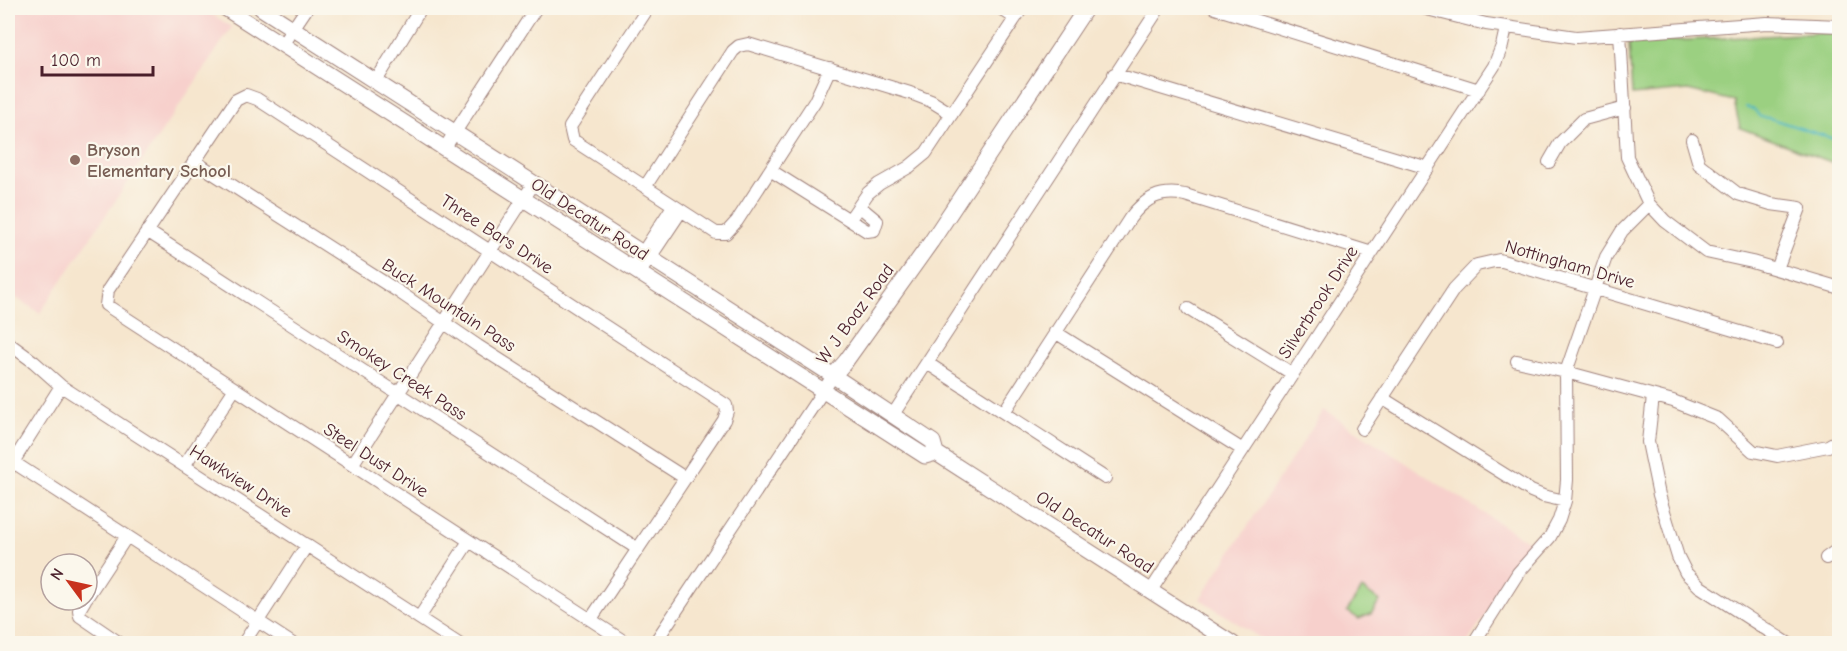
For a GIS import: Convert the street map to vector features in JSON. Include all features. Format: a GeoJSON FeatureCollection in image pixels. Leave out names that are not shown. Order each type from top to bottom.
{"type":"FeatureCollection","features":[{"type":"Feature","properties":{"kind":"main road","name":"Old Decatur Road"},"geometry":{"type":"LineString","coordinates":[[225,8],[924,456],[936,453]]}},
{"type":"Feature","properties":{"kind":"main road","name":"Old Decatur Road"},"geometry":{"type":"LineString","coordinates":[[261,8],[833,376],[933,442],[936,453],[1233,644]]}},
{"type":"Feature","properties":{"kind":"main road","name":"W J Boaz Road"},"geometry":{"type":"LineString","coordinates":[[833,376],[931,242],[1086,8]]}},
{"type":"Feature","properties":{"kind":"street"},"geometry":{"type":"LineString","coordinates":[[282,45],[307,8]]}},
{"type":"Feature","properties":{"kind":"street"},"geometry":{"type":"LineString","coordinates":[[376,81],[422,8]]}},
{"type":"Feature","properties":{"kind":"street"},"geometry":{"type":"LineString","coordinates":[[444,149],[536,8]]}},
{"type":"Feature","properties":{"kind":"street"},"geometry":{"type":"LineString","coordinates":[[648,8],[570,127],[573,140],[712,231],[723,234],[732,228],[820,93],[830,68]]}},
{"type":"Feature","properties":{"kind":"street"},"geometry":{"type":"LineString","coordinates":[[850,219],[858,206],[879,183],[909,167],[926,153],[1019,13],[1000,8]]}},
{"type":"Feature","properties":{"kind":"street"},"geometry":{"type":"LineString","coordinates":[[892,416],[1159,8]]}},
{"type":"Feature","properties":{"kind":"street"},"geometry":{"type":"LineString","coordinates":[[1215,8],[1479,90]]}},
{"type":"Feature","properties":{"kind":"street"},"geometry":{"type":"LineString","coordinates":[[1424,8],[1506,28],[1576,36],[1767,23],[1839,26]]}},
{"type":"Feature","properties":{"kind":"street","name":"Silverbrook Drive"},"geometry":{"type":"LineString","coordinates":[[1150,591],[1479,90],[1494,66],[1506,28]]}},
{"type":"Feature","properties":{"kind":"street"},"geometry":{"type":"LineString","coordinates":[[1620,33],[1627,157],[1648,204],[1665,221],[1706,252],[1777,269],[1839,288]]}},
{"type":"Feature","properties":{"kind":"street"},"geometry":{"type":"LineString","coordinates":[[645,187],[736,48],[748,44],[926,99],[952,114]]}},
{"type":"Feature","properties":{"kind":"street"},"geometry":{"type":"LineString","coordinates":[[1114,74],[1428,168]]}},
{"type":"Feature","properties":{"kind":"street","name":"Three Bars Drive"},"geometry":{"type":"LineString","coordinates":[[194,161],[236,100],[243,95],[256,99],[726,405],[724,420],[685,478]]}},
{"type":"Feature","properties":{"kind":"street"},"geometry":{"type":"LineString","coordinates":[[1549,162],[1560,143],[1584,119],[1625,108]]}},
{"type":"Feature","properties":{"kind":"street"},"geometry":{"type":"LineString","coordinates":[[1692,140],[1699,164],[1738,194],[1771,204],[1800,208],[1777,269]]}},
{"type":"Feature","properties":{"kind":"street"},"geometry":{"type":"LineString","coordinates":[[147,231],[194,161]]}},
{"type":"Feature","properties":{"kind":"street","name":"Buck Mountain Pass"},"geometry":{"type":"LineString","coordinates":[[194,161],[685,478]]}},
{"type":"Feature","properties":{"kind":"street"},"geometry":{"type":"LineString","coordinates":[[770,170],[867,231],[874,230],[877,221],[858,206]]}},
{"type":"Feature","properties":{"kind":"street"},"geometry":{"type":"LineString","coordinates":[[352,465],[534,183]]}},
{"type":"Feature","properties":{"kind":"street"},"geometry":{"type":"LineString","coordinates":[[1004,412],[1130,218],[1138,207],[1155,195],[1175,193],[1185,195],[1372,253]]}},
{"type":"Feature","properties":{"kind":"street"},"geometry":{"type":"LineString","coordinates":[[1473,644],[1518,573],[1550,537],[1559,520],[1565,501],[1567,480],[1566,372],[1606,257],[1622,231],[1648,204]]}},
{"type":"Feature","properties":{"kind":"street"},"geometry":{"type":"LineString","coordinates":[[635,272],[677,208]]}},
{"type":"Feature","properties":{"kind":"street","name":"Steel Dust Drive"},"geometry":{"type":"LineString","coordinates":[[147,231],[108,290],[106,305],[628,644]]}},
{"type":"Feature","properties":{"kind":"street","name":"Smokey Creek Pass"},"geometry":{"type":"LineString","coordinates":[[147,231],[638,549]]}},
{"type":"Feature","properties":{"kind":"street","name":"Nottingham Drive"},"geometry":{"type":"LineString","coordinates":[[1362,429],[1454,290],[1477,265],[1499,260],[1777,343]]}},
{"type":"Feature","properties":{"kind":"street"},"geometry":{"type":"LineString","coordinates":[[1188,309],[1293,374]]}},
{"type":"Feature","properties":{"kind":"street"},"geometry":{"type":"LineString","coordinates":[[1056,332],[1243,450]]}},
{"type":"Feature","properties":{"kind":"street","name":"Hawkview Drive"},"geometry":{"type":"LineString","coordinates":[[8,343],[61,386],[459,644]]}},
{"type":"Feature","properties":{"kind":"street"},"geometry":{"type":"LineString","coordinates":[[1517,361],[1673,401],[1719,419],[1752,451],[1777,456],[1796,454],[1828,446],[1839,439]]}},
{"type":"Feature","properties":{"kind":"street"},"geometry":{"type":"LineString","coordinates":[[927,363],[1106,478]]}},
{"type":"Feature","properties":{"kind":"street","name":"W J Boaz Road"},"geometry":{"type":"LineString","coordinates":[[654,644],[833,376]]}},
{"type":"Feature","properties":{"kind":"street"},"geometry":{"type":"LineString","coordinates":[[61,386],[10,466],[127,536],[293,644]]}},
{"type":"Feature","properties":{"kind":"street"},"geometry":{"type":"LineString","coordinates":[[184,466],[234,390]]}},
{"type":"Feature","properties":{"kind":"street"},"geometry":{"type":"LineString","coordinates":[[1653,396],[1648,442],[1659,495],[1681,564],[1686,573],[1699,586],[1789,644]]}},
{"type":"Feature","properties":{"kind":"street"},"geometry":{"type":"LineString","coordinates":[[1382,398],[1531,491],[1565,501]]}},
{"type":"Feature","properties":{"kind":"street"},"geometry":{"type":"LineString","coordinates":[[591,619],[685,478]]}},
{"type":"Feature","properties":{"kind":"street"},"geometry":{"type":"LineString","coordinates":[[99,578],[127,536]]}},
{"type":"Feature","properties":{"kind":"street"},"geometry":{"type":"LineString","coordinates":[[419,618],[469,541]]}},
{"type":"Feature","properties":{"kind":"street"},"geometry":{"type":"LineString","coordinates":[[243,644],[307,545]]}},
{"type":"Feature","properties":{"kind":"street"},"geometry":{"type":"LineString","coordinates":[[1826,558],[1839,548]]}},
{"type":"Feature","properties":{"kind":"street"},"geometry":{"type":"LineString","coordinates":[[80,612],[83,619],[121,644]]}},
{"type":"Feature","properties":{"kind":"shaded area","name":"Bryson Elementary School"},"geometry":{"type":"Polygon","coordinates":[[[8,8],[202,8],[232,27],[40,313],[8,293],[8,8]]]}},
{"type":"Feature","properties":{"kind":"shaded area"},"geometry":{"type":"Polygon","coordinates":[[[1324,410],[1533,545],[1467,643],[1268,643],[1200,599],[1324,410]]]}},
{"type":"Feature","properties":{"kind":"green space"},"geometry":{"type":"Polygon","coordinates":[[[1839,32],[1839,165],[1740,128],[1734,101],[1688,90],[1632,95],[1629,43],[1839,32]]]}},
{"type":"Feature","properties":{"kind":"green space"},"geometry":{"type":"Polygon","coordinates":[[[1362,589],[1380,601],[1371,614],[1359,619],[1347,611],[1362,589]]]}},
{"type":"Feature","properties":{"kind":"waterway"},"geometry":{"type":"LineString","coordinates":[[1746,107],[1754,109],[1760,117],[1840,141]]}},
{"type":"Feature","properties":{"kind":"place","name":"Bryson Elementary School"},"geometry":{"type":"Point","coordinates":[75,160]}}]}
